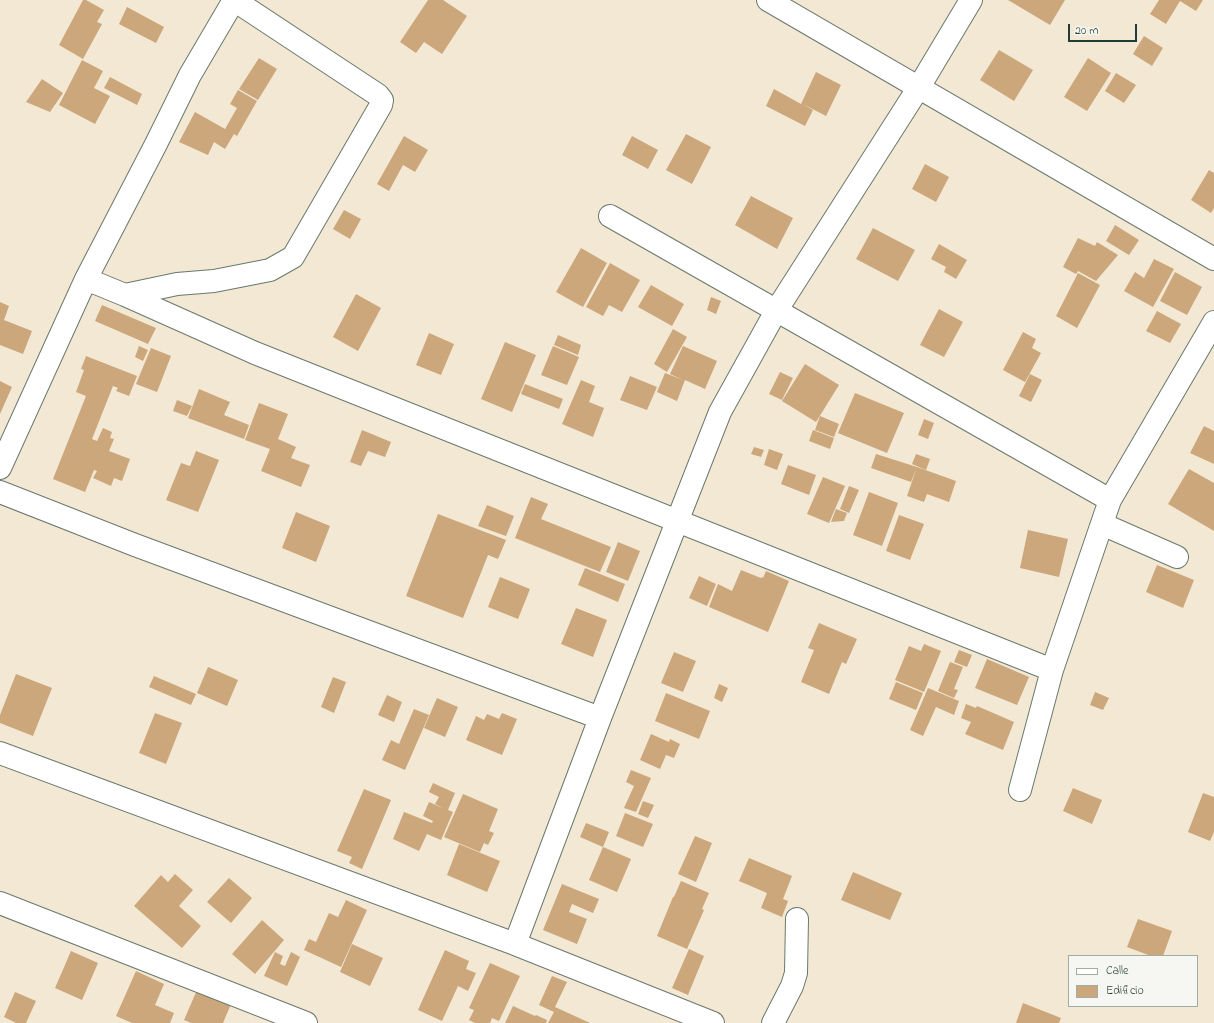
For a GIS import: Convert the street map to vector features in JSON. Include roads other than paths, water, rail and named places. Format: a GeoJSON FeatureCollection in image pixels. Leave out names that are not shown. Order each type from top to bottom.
{"type":"FeatureCollection","features":[{"type":"Feature","properties":{"kind":"street"},"geometry":{"type":"LineString","coordinates":[[0,468],[86,279],[190,75],[234,0],[378,95],[382,100],[381,105],[293,256],[270,270],[214,281],[177,284],[126,295]]}},
{"type":"Feature","properties":{"kind":"street"},"geometry":{"type":"LineString","coordinates":[[768,0],[1214,259]]}},
{"type":"Feature","properties":{"kind":"street"},"geometry":{"type":"LineString","coordinates":[[515,944],[600,718],[720,412],[776,311],[919,87],[971,0]]}},
{"type":"Feature","properties":{"kind":"street"},"geometry":{"type":"LineString","coordinates":[[610,216],[1110,500]]}},
{"type":"Feature","properties":{"kind":"street"},"geometry":{"type":"LineString","coordinates":[[86,279],[126,295],[256,353],[1052,670]]}},
{"type":"Feature","properties":{"kind":"street"},"geometry":{"type":"LineString","coordinates":[[1020,790],[1052,670],[1110,500],[1214,322]]}},
{"type":"Feature","properties":{"kind":"street"},"geometry":{"type":"LineString","coordinates":[[0,492],[142,547],[600,718]]}},
{"type":"Feature","properties":{"kind":"street"},"geometry":{"type":"LineString","coordinates":[[1102,524],[1177,557]]}},
{"type":"Feature","properties":{"kind":"street"},"geometry":{"type":"LineString","coordinates":[[0,753],[515,944],[713,1023]]}},
{"type":"Feature","properties":{"kind":"street"},"geometry":{"type":"LineString","coordinates":[[0,903],[306,1023]]}},
{"type":"Feature","properties":{"kind":"street"},"geometry":{"type":"LineString","coordinates":[[773,1023],[792,986],[796,974],[798,919]]}}]}
